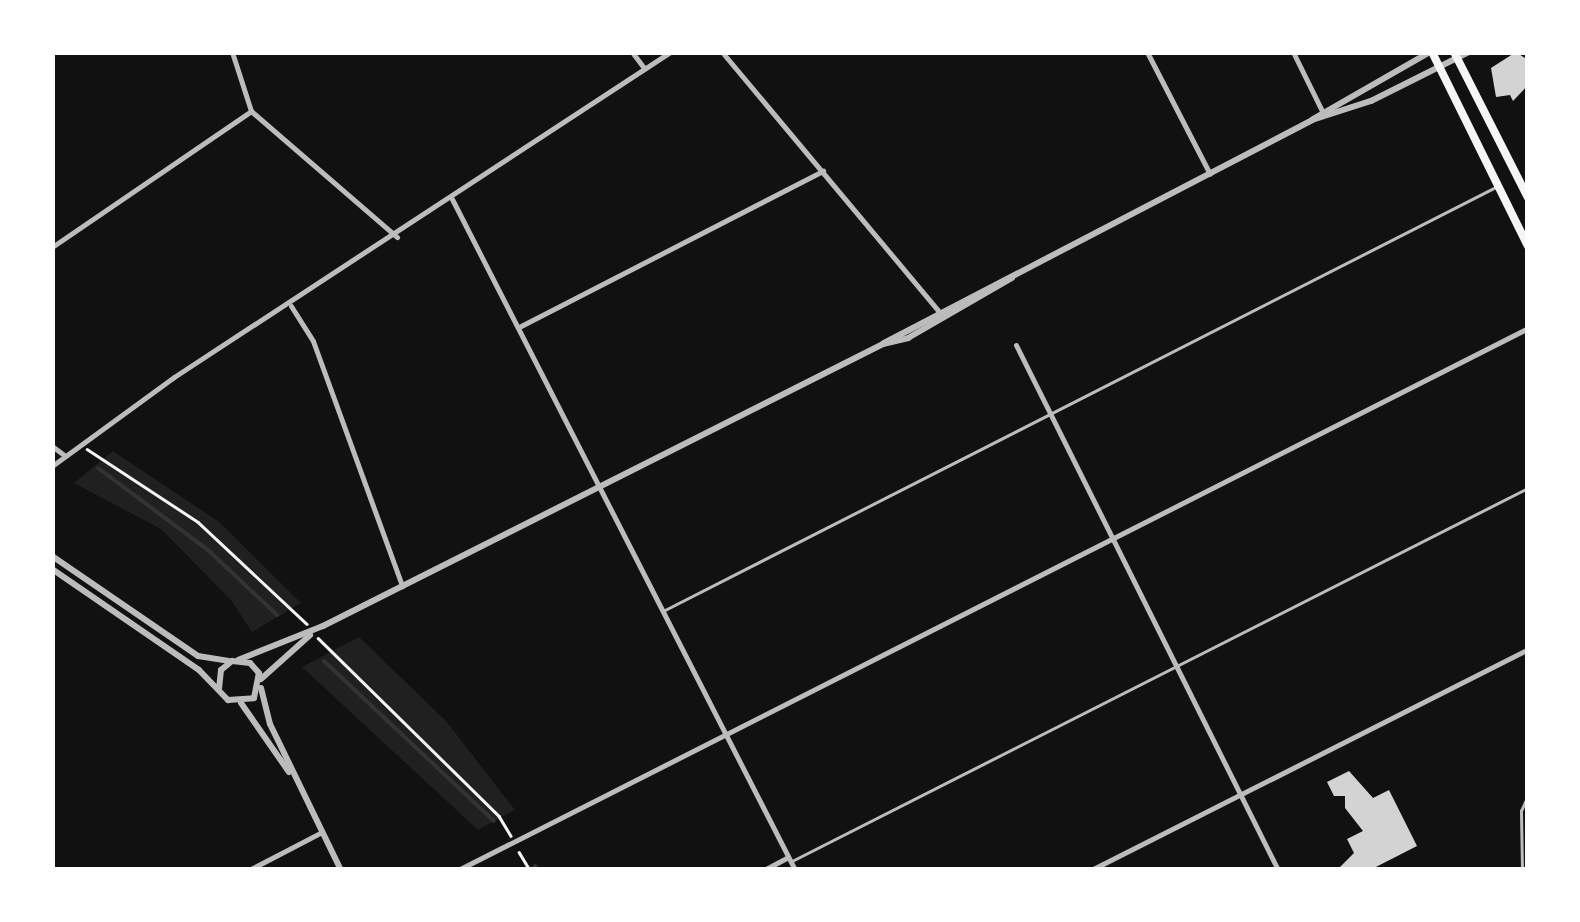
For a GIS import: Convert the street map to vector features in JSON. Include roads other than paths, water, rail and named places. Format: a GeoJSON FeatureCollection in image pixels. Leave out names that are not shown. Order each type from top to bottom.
{"type":"FeatureCollection","features":[{"type":"Feature","properties":{"kind":"main road"},"geometry":{"type":"LineString","coordinates":[[1431,52],[1528,246]]}},
{"type":"Feature","properties":{"kind":"main road"},"geometry":{"type":"LineString","coordinates":[[1455,56],[1528,198]]}},
{"type":"Feature","properties":{"kind":"street"},"geometry":{"type":"LineString","coordinates":[[232,52],[251,111],[397,237]]}},
{"type":"Feature","properties":{"kind":"street"},"geometry":{"type":"LineString","coordinates":[[632,52],[644,68]]}},
{"type":"Feature","properties":{"kind":"street"},"geometry":{"type":"LineString","coordinates":[[52,466],[64,454],[397,237],[670,52]]}},
{"type":"Feature","properties":{"kind":"street"},"geometry":{"type":"LineString","coordinates":[[722,52],[944,320]]}},
{"type":"Feature","properties":{"kind":"street"},"geometry":{"type":"LineString","coordinates":[[1148,52],[1210,174]]}},
{"type":"Feature","properties":{"kind":"street"},"geometry":{"type":"LineString","coordinates":[[1292,52],[1322,110]]}},
{"type":"Feature","properties":{"kind":"street"},"geometry":{"type":"LineString","coordinates":[[1312,120],[1322,110],[1431,52]]}},
{"type":"Feature","properties":{"kind":"street"},"geometry":{"type":"LineString","coordinates":[[883,344],[944,320],[1012,278],[1312,120],[1440,68],[1455,56],[1469,52]]}},
{"type":"Feature","properties":{"kind":"street"},"geometry":{"type":"LineString","coordinates":[[52,247],[251,111]]}},
{"type":"Feature","properties":{"kind":"street"},"geometry":{"type":"LineString","coordinates":[[519,327],[822,171]]}},
{"type":"Feature","properties":{"kind":"street"},"geometry":{"type":"LineString","coordinates":[[452,199],[795,870]]}},
{"type":"Feature","properties":{"kind":"street"},"geometry":{"type":"LineString","coordinates":[[219,690],[218,676],[235,661],[314,631],[883,344],[938,310],[1012,278]]}},
{"type":"Feature","properties":{"kind":"street"},"geometry":{"type":"LineString","coordinates":[[291,306],[313,341],[402,586]]}},
{"type":"Feature","properties":{"kind":"street"},"geometry":{"type":"LineString","coordinates":[[458,870],[1528,328]]}},
{"type":"Feature","properties":{"kind":"street"},"geometry":{"type":"LineString","coordinates":[[1016,345],[1244,793],[1278,870]]}},
{"type":"Feature","properties":{"kind":"street"},"geometry":{"type":"LineString","coordinates":[[52,446],[64,454]]}},
{"type":"Feature","properties":{"kind":"street"},"geometry":{"type":"LineString","coordinates":[[52,556],[198,656],[250,663],[261,682],[298,786]]}},
{"type":"Feature","properties":{"kind":"street"},"geometry":{"type":"LineString","coordinates":[[52,569],[242,703],[298,786],[340,870]]}},
{"type":"Feature","properties":{"kind":"street"},"geometry":{"type":"LineString","coordinates":[[242,703],[314,631]]}},
{"type":"Feature","properties":{"kind":"street"},"geometry":{"type":"LineString","coordinates":[[1091,870],[1528,649]]}},
{"type":"Feature","properties":{"kind":"street"},"geometry":{"type":"LineString","coordinates":[[249,870],[322,832]]}},
{"type":"Feature","properties":{"kind":"street"},"geometry":{"type":"LineString","coordinates":[[764,870],[790,859]]}},
{"type":"Feature","properties":{"kind":"lane"},"geometry":{"type":"LineString","coordinates":[[664,610],[1497,186]]}},
{"type":"Feature","properties":{"kind":"lane"},"geometry":{"type":"LineString","coordinates":[[790,859],[1528,488]]}},
{"type":"Feature","properties":{"kind":"lane"},"geometry":{"type":"LineString","coordinates":[[1522,870],[1521,812],[1528,795]]}},
{"type":"Feature","properties":{"kind":"waterway"},"geometry":{"type":"LineString","coordinates":[[98,468],[208,550],[277,615]]}},
{"type":"Feature","properties":{"kind":"waterway"},"geometry":{"type":"LineString","coordinates":[[324,661],[494,821]]}},
{"type":"Feature","properties":{"kind":"waterway"},"geometry":{"type":"LineString","coordinates":[[535,866],[538,870]]}}]}
